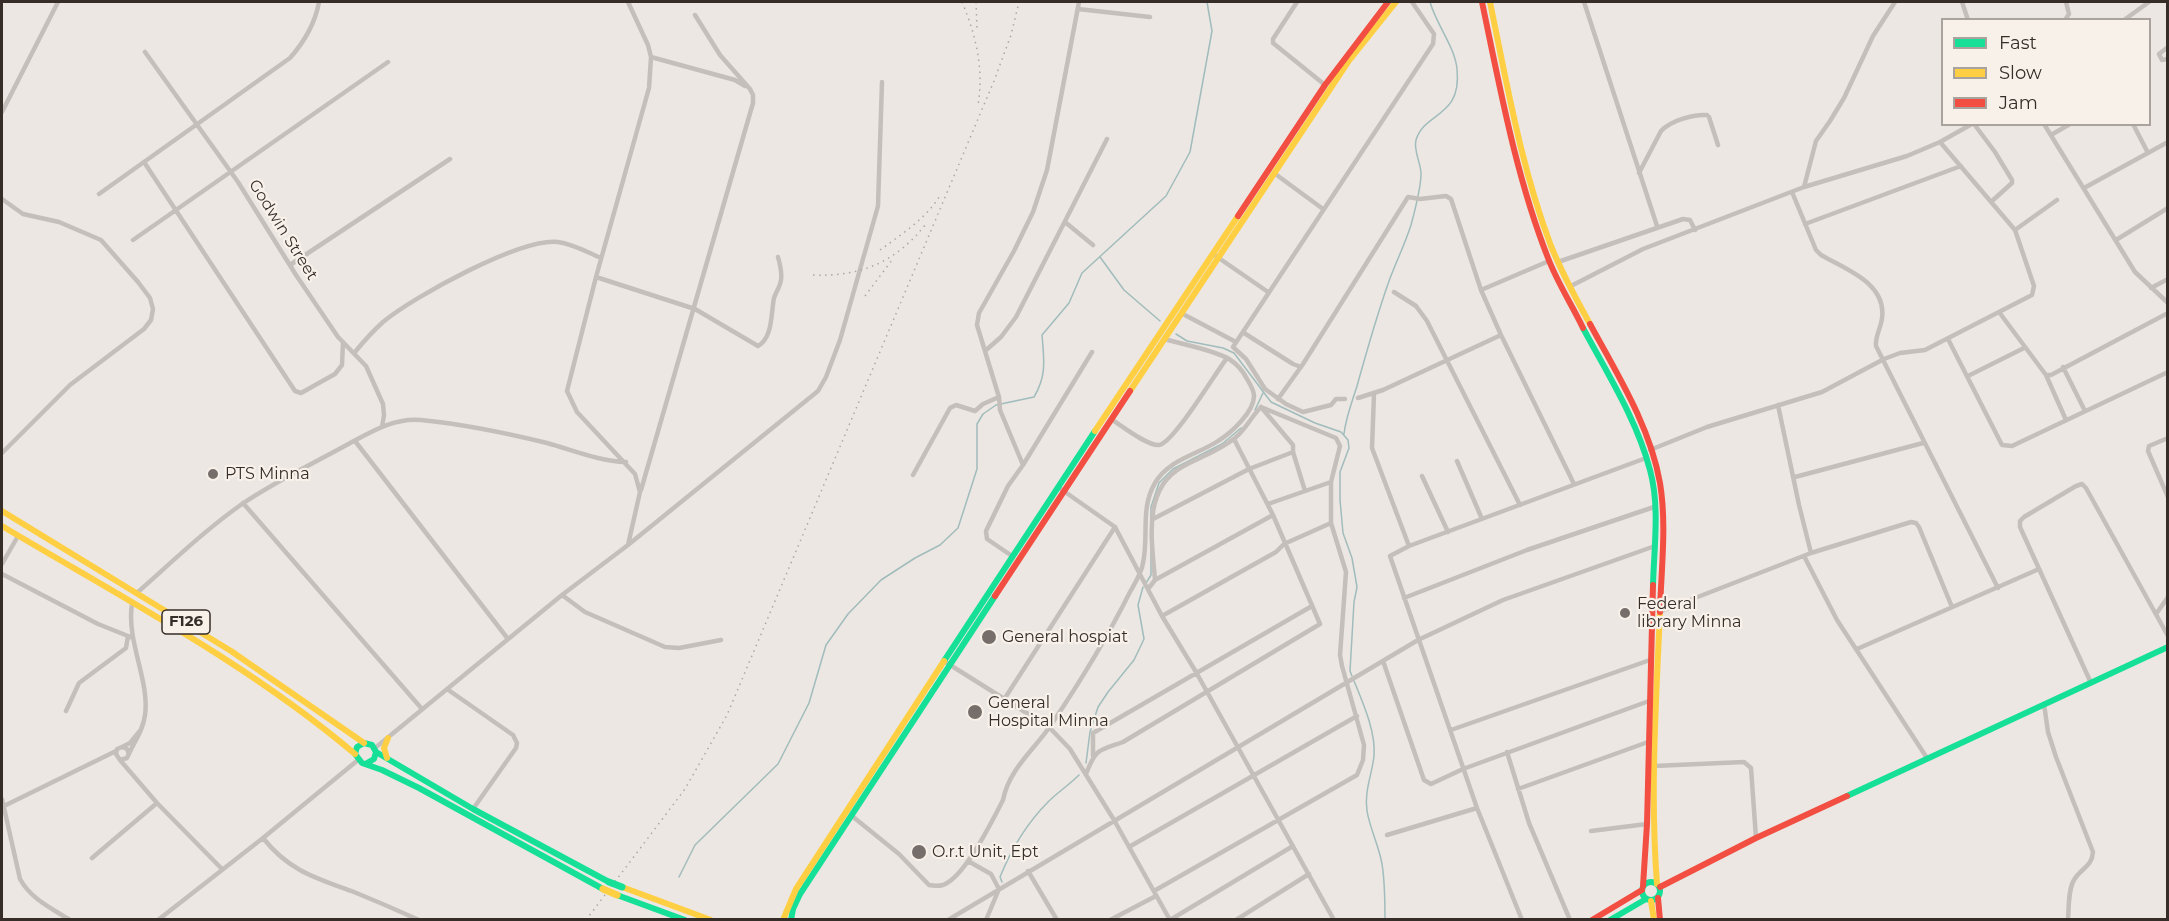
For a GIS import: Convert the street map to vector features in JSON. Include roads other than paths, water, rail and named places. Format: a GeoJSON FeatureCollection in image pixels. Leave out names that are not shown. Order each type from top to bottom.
{"type":"FeatureCollection","features":[{"type":"Feature","properties":{"kind":"main road"},"geometry":{"type":"LineString","coordinates":[[792,920],[793,909],[800,894],[852,816],[1012,556],[1111,419],[1325,85],[1388,2]]}},
{"type":"Feature","properties":{"kind":"main road"},"geometry":{"type":"LineString","coordinates":[[783,920],[796,889],[1216,256],[1274,174],[1348,62],[1396,2]]}},
{"type":"Feature","properties":{"kind":"main road"},"geometry":{"type":"LineString","coordinates":[[1482,2],[1518,166],[1532,214],[1549,261],[1632,422],[1646,458],[1653,488],[1655,546],[1647,824],[1642,888],[1644,897],[1652,899]]}},
{"type":"Feature","properties":{"kind":"main road"},"geometry":{"type":"LineString","coordinates":[[1490,2],[1526,162],[1543,224],[1558,262],[1624,388],[1660,480],[1663,518],[1654,766],[1654,846],[1660,891],[1652,899],[1610,920]]}},
{"type":"Feature","properties":{"kind":"main road","name":"F126"},"geometry":{"type":"LineString","coordinates":[[2,511],[248,661],[364,743],[372,745],[389,760],[473,809],[609,882],[711,920]]}},
{"type":"Feature","properties":{"kind":"main road","name":"F126"},"geometry":{"type":"LineString","coordinates":[[2,526],[231,663],[343,742],[356,757],[419,788],[616,896],[685,920]]}},
{"type":"Feature","properties":{"kind":"main road"},"geometry":{"type":"LineString","coordinates":[[1592,920],[1648,883],[1658,885],[2168,646]]}},
{"type":"Feature","properties":{"kind":"main road"},"geometry":{"type":"LineString","coordinates":[[388,738],[384,748],[389,760]]}},
{"type":"Feature","properties":{"kind":"main road"},"geometry":{"type":"LineString","coordinates":[[356,757],[357,747],[364,743]]}},
{"type":"Feature","properties":{"kind":"main road"},"geometry":{"type":"LineString","coordinates":[[367,763],[374,759],[375,750]]}},
{"type":"Feature","properties":{"kind":"main road"},"geometry":{"type":"LineString","coordinates":[[1652,899],[1654,920]]}},
{"type":"Feature","properties":{"kind":"main road"},"geometry":{"type":"LineString","coordinates":[[1652,899],[1660,920]]}},
{"type":"Feature","properties":{"kind":"street"},"geometry":{"type":"LineString","coordinates":[[2,112],[58,2]]}},
{"type":"Feature","properties":{"kind":"street"},"geometry":{"type":"LineString","coordinates":[[99,194],[290,58],[309,32],[317,16],[320,2]]}},
{"type":"Feature","properties":{"kind":"street"},"geometry":{"type":"LineString","coordinates":[[628,2],[648,45],[651,57],[649,88],[601,258],[567,391],[577,412],[635,474],[640,492]]}},
{"type":"Feature","properties":{"kind":"street"},"geometry":{"type":"LineString","coordinates":[[1023,465],[1000,410],[999,398],[977,326],[979,313],[1034,212],[1047,170],[1079,2]]}},
{"type":"Feature","properties":{"kind":"street"},"geometry":{"type":"LineString","coordinates":[[1297,2],[1273,39],[1273,43],[1325,85]]}},
{"type":"Feature","properties":{"kind":"street"},"geometry":{"type":"LineString","coordinates":[[1345,399],[1336,399],[1331,405],[1303,412],[1278,399],[1265,389],[1246,359],[1233,348],[1435,40],[1434,34],[1412,2]]}},
{"type":"Feature","properties":{"kind":"street"},"geometry":{"type":"LineString","coordinates":[[1584,2],[1657,226]]}},
{"type":"Feature","properties":{"kind":"street"},"geometry":{"type":"LineString","coordinates":[[1804,188],[1816,141],[1844,98],[1873,36],[1895,2]]}},
{"type":"Feature","properties":{"kind":"street"},"geometry":{"type":"LineString","coordinates":[[1962,2],[1967,18]]}},
{"type":"Feature","properties":{"kind":"street"},"geometry":{"type":"LineString","coordinates":[[2066,2],[2069,14],[2066,18]]}},
{"type":"Feature","properties":{"kind":"street"},"geometry":{"type":"LineString","coordinates":[[2127,18],[2149,2]]}},
{"type":"Feature","properties":{"kind":"street"},"geometry":{"type":"LineString","coordinates":[[1077,9],[1150,17]]}},
{"type":"Feature","properties":{"kind":"street"},"geometry":{"type":"LineString","coordinates":[[628,545],[640,492],[753,103],[750,89],[720,55],[695,15]]}},
{"type":"Feature","properties":{"kind":"street"},"geometry":{"type":"LineString","coordinates":[[2168,47],[2159,52],[2162,60],[2168,60]]}},
{"type":"Feature","properties":{"kind":"street","name":"Godwin Street"},"geometry":{"type":"LineString","coordinates":[[145,52],[230,171],[343,342],[366,366],[383,404],[382,427]]}},
{"type":"Feature","properties":{"kind":"street"},"geometry":{"type":"LineString","coordinates":[[651,57],[735,80],[750,89]]}},
{"type":"Feature","properties":{"kind":"street"},"geometry":{"type":"LineString","coordinates":[[133,240],[388,62]]}},
{"type":"Feature","properties":{"kind":"street"},"geometry":{"type":"LineString","coordinates":[[375,750],[562,595],[810,399],[823,384],[840,340],[878,206],[882,82]]}},
{"type":"Feature","properties":{"kind":"street"},"geometry":{"type":"LineString","coordinates":[[1639,173],[1661,131],[1666,125],[1674,122],[1707,115],[1718,145]]}},
{"type":"Feature","properties":{"kind":"street"},"geometry":{"type":"LineString","coordinates":[[1571,285],[1634,254],[1792,192],[1907,156],[1969,126]]}},
{"type":"Feature","properties":{"kind":"street"},"geometry":{"type":"LineString","coordinates":[[1975,126],[1995,152],[2012,180],[2012,183],[1992,201]]}},
{"type":"Feature","properties":{"kind":"street"},"geometry":{"type":"LineString","coordinates":[[2045,126],[2135,272],[2168,303]]}},
{"type":"Feature","properties":{"kind":"street"},"geometry":{"type":"LineString","coordinates":[[2051,135],[2067,126]]}},
{"type":"Feature","properties":{"kind":"street"},"geometry":{"type":"LineString","coordinates":[[2134,126],[2148,153]]}},
{"type":"Feature","properties":{"kind":"street"},"geometry":{"type":"LineString","coordinates":[[985,351],[1016,317],[1107,139]]}},
{"type":"Feature","properties":{"kind":"street"},"geometry":{"type":"LineString","coordinates":[[1650,450],[1707,427],[1822,392],[1900,353],[1925,350],[2032,294],[2034,290],[2015,230],[1940,142]]}},
{"type":"Feature","properties":{"kind":"street"},"geometry":{"type":"LineString","coordinates":[[2084,188],[2168,142]]}},
{"type":"Feature","properties":{"kind":"street"},"geometry":{"type":"LineString","coordinates":[[290,265],[450,159]]}},
{"type":"Feature","properties":{"kind":"street"},"geometry":{"type":"LineString","coordinates":[[144,162],[295,391],[301,393],[335,374],[343,362],[343,342]]}},
{"type":"Feature","properties":{"kind":"street"},"geometry":{"type":"LineString","coordinates":[[1805,224],[1961,166]]}},
{"type":"Feature","properties":{"kind":"street"},"geometry":{"type":"LineString","coordinates":[[1274,174],[1323,209]]}},
{"type":"Feature","properties":{"kind":"street"},"geometry":{"type":"LineString","coordinates":[[1792,192],[1816,250],[1868,282],[1874,289],[1882,309],[1882,318],[1875,340],[1876,345],[1923,443],[1998,588]]}},
{"type":"Feature","properties":{"kind":"street"},"geometry":{"type":"LineString","coordinates":[[1278,399],[1301,367],[1402,205],[1410,196],[1420,199],[1446,196],[1451,199],[1481,290],[1574,484]]}},
{"type":"Feature","properties":{"kind":"street"},"geometry":{"type":"LineString","coordinates":[[2,199],[23,214],[59,222],[101,240],[138,282],[150,298],[153,309],[151,320],[144,329],[70,385],[2,453]]}},
{"type":"Feature","properties":{"kind":"street"},"geometry":{"type":"LineString","coordinates":[[2015,230],[2057,200]]}},
{"type":"Feature","properties":{"kind":"street"},"geometry":{"type":"LineString","coordinates":[[2116,240],[2168,208]]}},
{"type":"Feature","properties":{"kind":"street"},"geometry":{"type":"LineString","coordinates":[[1558,262],[1657,226],[1687,219],[1690,220],[1695,230]]}},
{"type":"Feature","properties":{"kind":"street"},"geometry":{"type":"LineString","coordinates":[[1065,222],[1093,245]]}},
{"type":"Feature","properties":{"kind":"street"},"geometry":{"type":"LineString","coordinates":[[355,352],[385,321],[421,296],[519,248],[557,242],[601,258]]}},
{"type":"Feature","properties":{"kind":"street"},"geometry":{"type":"LineString","coordinates":[[1216,256],[1268,292]]}},
{"type":"Feature","properties":{"kind":"street"},"geometry":{"type":"LineString","coordinates":[[596,277],[695,309],[758,346],[762,344],[771,322],[775,296],[780,285],[778,257]]}},
{"type":"Feature","properties":{"kind":"street"},"geometry":{"type":"LineString","coordinates":[[1481,290],[1549,261]]}},
{"type":"Feature","properties":{"kind":"street"},"geometry":{"type":"LineString","coordinates":[[2151,288],[2168,279]]}},
{"type":"Feature","properties":{"kind":"street"},"geometry":{"type":"LineString","coordinates":[[1394,292],[1416,306],[1421,312],[1448,359],[1520,505]]}},
{"type":"Feature","properties":{"kind":"street"},"geometry":{"type":"LineString","coordinates":[[1999,312],[2046,375],[2066,420]]}},
{"type":"Feature","properties":{"kind":"street"},"geometry":{"type":"LineString","coordinates":[[1181,313],[1236,342]]}},
{"type":"Feature","properties":{"kind":"street"},"geometry":{"type":"LineString","coordinates":[[2046,375],[2168,313]]}},
{"type":"Feature","properties":{"kind":"street"},"geometry":{"type":"LineString","coordinates":[[1244,333],[1301,367]]}},
{"type":"Feature","properties":{"kind":"street"},"geometry":{"type":"LineString","coordinates":[[1358,398],[1374,394],[1501,335]]}},
{"type":"Feature","properties":{"kind":"street"},"geometry":{"type":"LineString","coordinates":[[852,816],[898,854],[929,885],[944,885],[968,861],[1003,800],[1004,791],[1013,775],[1049,727],[1096,653],[1140,575],[1144,562],[1146,508],[1155,483],[1174,463],[1217,442],[1231,432],[1244,417],[1253,400],[1253,390],[1245,376],[1239,367],[1227,358],[1164,339]]}},
{"type":"Feature","properties":{"kind":"street"},"geometry":{"type":"LineString","coordinates":[[1948,339],[2002,445],[2006,447],[2168,372]]}},
{"type":"Feature","properties":{"kind":"street"},"geometry":{"type":"LineString","coordinates":[[1968,376],[2024,348]]}},
{"type":"Feature","properties":{"kind":"street"},"geometry":{"type":"LineString","coordinates":[[1012,556],[987,539],[986,531],[1008,486],[1092,352]]}},
{"type":"Feature","properties":{"kind":"street"},"geometry":{"type":"LineString","coordinates":[[1111,419],[1148,442],[1164,444],[1182,425],[1227,358]]}},
{"type":"Feature","properties":{"kind":"street"},"geometry":{"type":"LineString","coordinates":[[2063,367],[2085,411]]}},
{"type":"Feature","properties":{"kind":"street"},"geometry":{"type":"LineString","coordinates":[[1374,394],[1372,448],[1409,546]]}},
{"type":"Feature","properties":{"kind":"street"},"geometry":{"type":"LineString","coordinates":[[913,475],[950,408],[956,405],[975,411],[983,404],[999,398]]}},
{"type":"Feature","properties":{"kind":"street"},"geometry":{"type":"LineString","coordinates":[[1778,405],[1811,553]]}},
{"type":"Feature","properties":{"kind":"street"},"geometry":{"type":"LineString","coordinates":[[1155,580],[1152,549],[1153,519],[1156,494],[1163,482],[1174,472],[1234,439],[1245,429],[1261,407]]}},
{"type":"Feature","properties":{"kind":"street"},"geometry":{"type":"LineString","coordinates":[[1261,407],[1293,445],[1305,491]]}},
{"type":"Feature","properties":{"kind":"street"},"geometry":{"type":"LineString","coordinates":[[1110,920],[1357,775],[1364,760],[1364,745],[1340,655],[1346,572],[1331,523],[1331,482],[1340,446],[1336,438],[1261,407]]}},
{"type":"Feature","properties":{"kind":"street"},"geometry":{"type":"LineString","coordinates":[[138,592],[189,546],[243,503],[355,441],[382,427],[401,421],[418,420],[454,424],[546,443],[600,459],[626,462]]}},
{"type":"Feature","properties":{"kind":"street"},"geometry":{"type":"LineString","coordinates":[[2168,438],[2152,444],[2148,451],[2168,497]]}},
{"type":"Feature","properties":{"kind":"street"},"geometry":{"type":"LineString","coordinates":[[1093,756],[1103,749],[1123,742],[1318,625],[1320,621],[1268,504],[1234,439]]}},
{"type":"Feature","properties":{"kind":"street"},"geometry":{"type":"LineString","coordinates":[[355,441],[508,639]]}},
{"type":"Feature","properties":{"kind":"street"},"geometry":{"type":"LineString","coordinates":[[1795,477],[1923,443]]}},
{"type":"Feature","properties":{"kind":"street"},"geometry":{"type":"LineString","coordinates":[[1153,519],[1249,469],[1293,452]]}},
{"type":"Feature","properties":{"kind":"street"},"geometry":{"type":"LineString","coordinates":[[1522,920],[1477,808],[1389,558],[1391,554],[1409,546],[1646,458]]}},
{"type":"Feature","properties":{"kind":"street"},"geometry":{"type":"LineString","coordinates":[[1457,461],[1482,519]]}},
{"type":"Feature","properties":{"kind":"street"},"geometry":{"type":"LineString","coordinates":[[1422,476],[1448,532]]}},
{"type":"Feature","properties":{"kind":"street"},"geometry":{"type":"LineString","coordinates":[[1268,504],[1331,482]]}},
{"type":"Feature","properties":{"kind":"street"},"geometry":{"type":"LineString","coordinates":[[2091,683],[2020,526],[2020,521],[2076,486],[2082,484],[2086,488],[2168,636]]}},
{"type":"Feature","properties":{"kind":"street"},"geometry":{"type":"LineString","coordinates":[[1061,489],[1114,527],[1334,920]]}},
{"type":"Feature","properties":{"kind":"street"},"geometry":{"type":"LineString","coordinates":[[243,503],[422,709]]}},
{"type":"Feature","properties":{"kind":"street"},"geometry":{"type":"LineString","coordinates":[[1404,598],[1527,550],[1654,507]]}},
{"type":"Feature","properties":{"kind":"street"},"geometry":{"type":"LineString","coordinates":[[1147,588],[1155,580],[1273,515]]}},
{"type":"Feature","properties":{"kind":"street"},"geometry":{"type":"LineString","coordinates":[[1659,612],[1811,553],[1866,534],[1911,522],[1916,523],[1952,607]]}},
{"type":"Feature","properties":{"kind":"street"},"geometry":{"type":"LineString","coordinates":[[1162,616],[1276,552],[1284,544],[1331,523]]}},
{"type":"Feature","properties":{"kind":"street"},"geometry":{"type":"LineString","coordinates":[[1005,698],[1114,527]]}},
{"type":"Feature","properties":{"kind":"street"},"geometry":{"type":"LineString","coordinates":[[2,564],[18,536]]}},
{"type":"Feature","properties":{"kind":"street"},"geometry":{"type":"LineString","coordinates":[[948,920],[1418,640],[1503,600],[1655,546]]}},
{"type":"Feature","properties":{"kind":"street"},"geometry":{"type":"LineString","coordinates":[[1804,556],[1832,611],[1928,758]]}},
{"type":"Feature","properties":{"kind":"street"},"geometry":{"type":"LineString","coordinates":[[1857,649],[2039,569]]}},
{"type":"Feature","properties":{"kind":"street"},"geometry":{"type":"LineString","coordinates":[[2,574],[99,624],[131,637]]}},
{"type":"Feature","properties":{"kind":"street"},"geometry":{"type":"LineString","coordinates":[[562,595],[585,612],[665,647],[679,648],[721,640]]}},
{"type":"Feature","properties":{"kind":"street"},"geometry":{"type":"LineString","coordinates":[[2156,614],[2168,597]]}},
{"type":"Feature","properties":{"kind":"street"},"geometry":{"type":"LineString","coordinates":[[99,759],[126,759],[143,728],[146,706],[131,637],[132,604]]}},
{"type":"Feature","properties":{"kind":"street"},"geometry":{"type":"LineString","coordinates":[[1086,774],[1093,756],[1093,733],[1312,606]]}},
{"type":"Feature","properties":{"kind":"street"},"geometry":{"type":"LineString","coordinates":[[66,711],[76,686],[126,648],[131,637]]}},
{"type":"Feature","properties":{"kind":"street"},"geometry":{"type":"LineString","coordinates":[[1451,730],[1650,660]]}},
{"type":"Feature","properties":{"kind":"street"},"geometry":{"type":"LineString","coordinates":[[1383,661],[1424,780],[1431,784],[1463,768],[1649,701]]}},
{"type":"Feature","properties":{"kind":"street"},"geometry":{"type":"LineString","coordinates":[[947,663],[1049,727],[1070,749],[1114,820],[1170,920],[1293,846]]}},
{"type":"Feature","properties":{"kind":"street"},"geometry":{"type":"LineString","coordinates":[[447,689],[513,735],[517,743],[516,748],[473,809]]}},
{"type":"Feature","properties":{"kind":"street"},"geometry":{"type":"LineString","coordinates":[[2044,704],[2050,740],[2093,852],[2089,866],[2071,885],[2068,920]]}},
{"type":"Feature","properties":{"kind":"street"},"geometry":{"type":"LineString","coordinates":[[1130,848],[1357,716]]}},
{"type":"Feature","properties":{"kind":"street"},"geometry":{"type":"LineString","coordinates":[[4,806],[116,751],[143,728]]}},
{"type":"Feature","properties":{"kind":"street"},"geometry":{"type":"LineString","coordinates":[[1518,789],[1648,742]]}},
{"type":"Feature","properties":{"kind":"street"},"geometry":{"type":"LineString","coordinates":[[122,747],[127,749],[135,777]]}},
{"type":"Feature","properties":{"kind":"street"},"geometry":{"type":"LineString","coordinates":[[116,751],[119,759],[157,802],[222,869]]}},
{"type":"Feature","properties":{"kind":"street"},"geometry":{"type":"LineString","coordinates":[[1507,752],[1529,823],[1570,920]]}},
{"type":"Feature","properties":{"kind":"street"},"geometry":{"type":"LineString","coordinates":[[158,920],[262,838],[356,757]]}},
{"type":"Feature","properties":{"kind":"street"},"geometry":{"type":"LineString","coordinates":[[1654,766],[1744,762],[1748,764],[1751,768],[1756,838]]}},
{"type":"Feature","properties":{"kind":"street"},"geometry":{"type":"LineString","coordinates":[[2,799],[20,879],[34,898],[70,920]]}},
{"type":"Feature","properties":{"kind":"street"},"geometry":{"type":"LineString","coordinates":[[92,858],[157,802]]}},
{"type":"Feature","properties":{"kind":"street"},"geometry":{"type":"LineString","coordinates":[[1387,835],[1477,808]]}},
{"type":"Feature","properties":{"kind":"street"},"geometry":{"type":"LineString","coordinates":[[1591,831],[1647,824]]}},
{"type":"Feature","properties":{"kind":"street"},"geometry":{"type":"LineString","coordinates":[[262,838],[280,858],[300,872],[382,903],[419,920]]}},
{"type":"Feature","properties":{"kind":"street"},"geometry":{"type":"LineString","coordinates":[[968,861],[991,874],[999,889]]}},
{"type":"Feature","properties":{"kind":"street"},"geometry":{"type":"LineString","coordinates":[[1028,871],[1057,920]]}},
{"type":"Feature","properties":{"kind":"street"},"geometry":{"type":"LineString","coordinates":[[1236,920],[1309,874]]}},
{"type":"Feature","properties":{"kind":"street"},"geometry":{"type":"LineString","coordinates":[[986,920],[999,889]]}},
{"type":"Feature","properties":{"kind":"waterway"},"geometry":{"type":"LineString","coordinates":[[679,877],[695,845],[778,764],[809,703],[826,645],[848,614],[881,580],[940,545],[958,528],[977,469],[977,424],[983,414],[996,405],[1034,397],[1043,374],[1042,335],[1069,303],[1082,273],[1166,196],[1190,152],[1212,31],[1207,2]]}},
{"type":"Feature","properties":{"kind":"waterway"},"geometry":{"type":"LineString","coordinates":[[1344,434],[1376,320],[1416,207],[1421,176],[1416,140],[1427,124],[1449,105],[1457,85],[1456,61],[1430,2]]}},
{"type":"Feature","properties":{"kind":"waterway"},"geometry":{"type":"LineString","coordinates":[[1100,257],[1124,290],[1160,321]]}},
{"type":"Feature","properties":{"kind":"waterway"},"geometry":{"type":"LineString","coordinates":[[1176,334],[1187,341],[1223,348],[1234,353],[1271,402],[1315,423],[1341,432],[1348,440],[1349,448],[1340,472],[1340,500],[1343,533],[1352,558],[1357,587],[1350,671],[1352,676]]}},
{"type":"Feature","properties":{"kind":"waterway"},"geometry":{"type":"LineString","coordinates":[[1255,410],[1263,393]]}},
{"type":"Feature","properties":{"kind":"waterway"},"geometry":{"type":"LineString","coordinates":[[1146,583],[1151,575],[1151,507],[1159,483],[1173,469],[1222,444],[1241,428]]}},
{"type":"Feature","properties":{"kind":"waterway"},"geometry":{"type":"LineString","coordinates":[[1086,763],[1090,732],[1098,707],[1134,660],[1144,639],[1138,605],[1143,587]]}},
{"type":"Feature","properties":{"kind":"waterway"},"geometry":{"type":"LineString","coordinates":[[1354,681],[1373,737],[1374,756],[1366,804],[1382,864],[1385,920]]}},
{"type":"Feature","properties":{"kind":"waterway"},"geometry":{"type":"LineString","coordinates":[[1002,882],[1000,877],[1004,867],[1026,828],[1040,810],[1079,775]]}},
{"type":"Feature","properties":{"kind":"railway"},"geometry":{"type":"LineString","coordinates":[[962,2],[978,52],[980,78],[978,105]]}},
{"type":"Feature","properties":{"kind":"railway"},"geometry":{"type":"LineString","coordinates":[[976,2],[977,28]]}},
{"type":"Feature","properties":{"kind":"railway"},"geometry":{"type":"LineString","coordinates":[[586,920],[685,789],[727,715],[994,81],[1011,35],[1019,2]]}},
{"type":"Feature","properties":{"kind":"railway"},"geometry":{"type":"LineString","coordinates":[[880,250],[921,218],[941,194]]}},
{"type":"Feature","properties":{"kind":"railway"},"geometry":{"type":"LineString","coordinates":[[813,275],[847,273],[876,264],[902,248],[926,224]]}},
{"type":"Feature","properties":{"kind":"railway"},"geometry":{"type":"LineString","coordinates":[[865,296],[892,260]]}},
{"type":"Feature","properties":{"kind":"place","name":"PTS Minna"},"geometry":{"type":"Point","coordinates":[213,474]}},
{"type":"Feature","properties":{"kind":"place","name":"Federal library Minna"},"geometry":{"type":"Point","coordinates":[1625,613]}},
{"type":"Feature","properties":{"kind":"place","name":"General hospiat"},"geometry":{"type":"Point","coordinates":[989,637]}},
{"type":"Feature","properties":{"kind":"place","name":"General Hospital Minna"},"geometry":{"type":"Point","coordinates":[975,712]}},
{"type":"Feature","properties":{"kind":"place","name":"O.r.t Unit, Ept"},"geometry":{"type":"Point","coordinates":[919,852]}}]}
